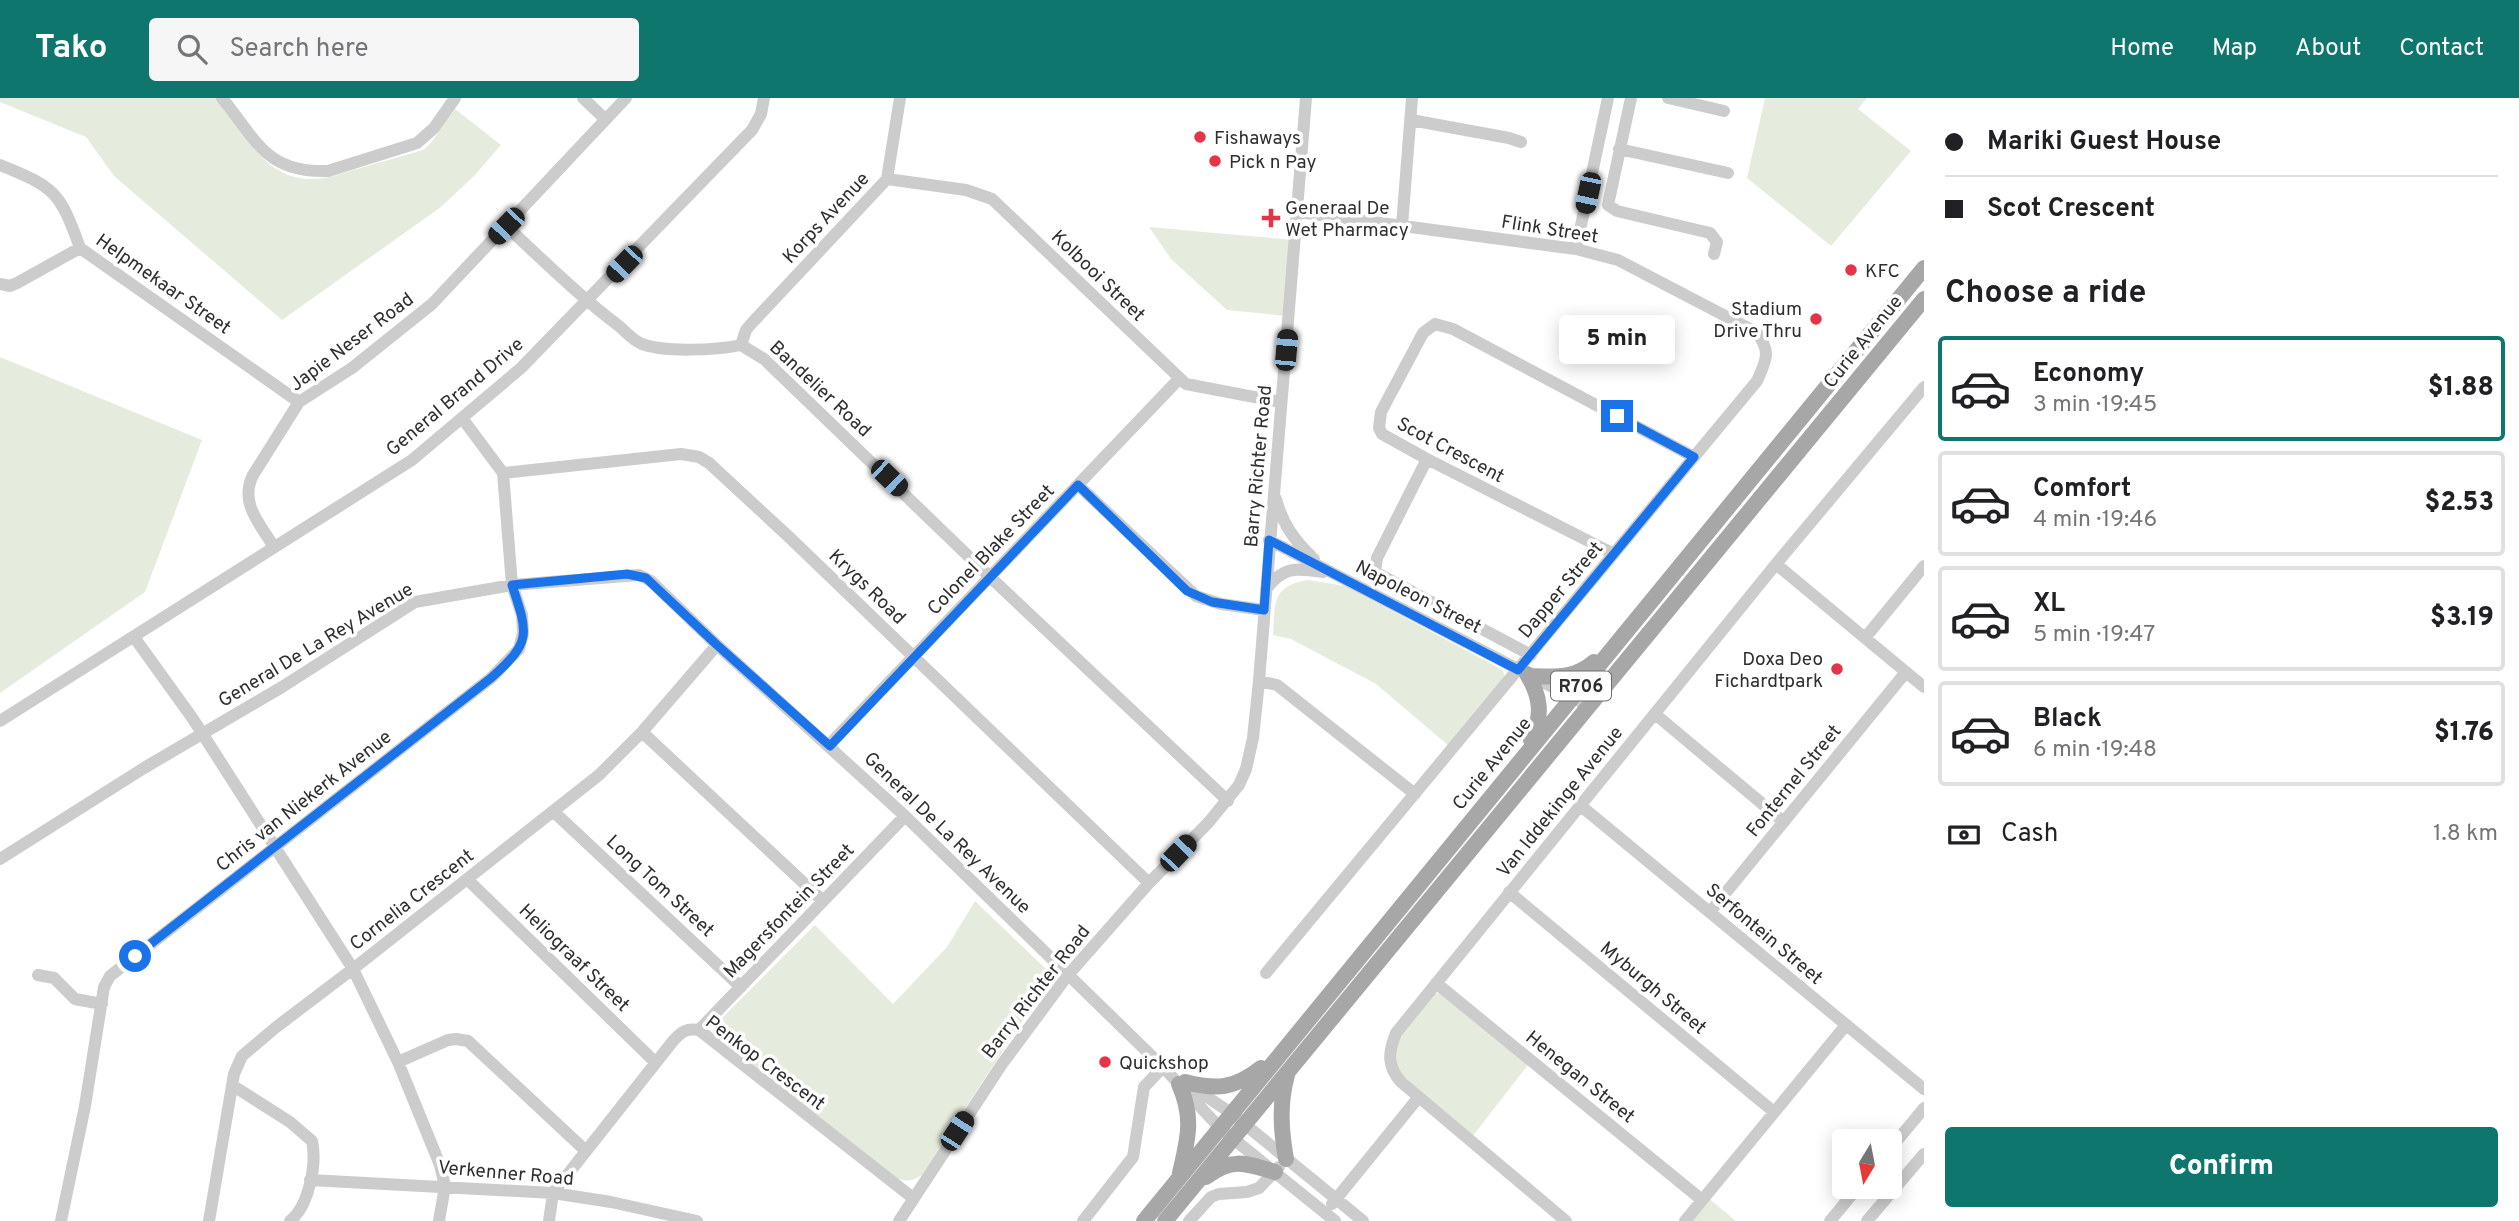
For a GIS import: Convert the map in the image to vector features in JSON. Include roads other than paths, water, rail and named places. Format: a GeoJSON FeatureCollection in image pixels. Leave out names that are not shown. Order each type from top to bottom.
{"type":"FeatureCollection","features":[{"type":"Feature","properties":{"kind":"main road","name":"Curie Avenue"},"geometry":{"type":"LineString","coordinates":[[1238,1119],[1281,1053],[1924,268]]}},
{"type":"Feature","properties":{"kind":"main road","name":"Curie Avenue"},"geometry":{"type":"LineString","coordinates":[[1144,1221],[1185,1183],[1238,1119],[1288,1069],[1924,299]]}},
{"type":"Feature","properties":{"kind":"main road"},"geometry":{"type":"LineString","coordinates":[[1525,673],[1560,677],[1575,675],[1590,665],[1628,629]]}},
{"type":"Feature","properties":{"kind":"main road"},"geometry":{"type":"LineString","coordinates":[[1511,771],[1539,720],[1538,695],[1525,673]]}},
{"type":"Feature","properties":{"kind":"main road"},"geometry":{"type":"LineString","coordinates":[[1275,1172],[1244,1162],[1217,1168],[1185,1183],[1189,1109],[1182,1083],[1221,1088],[1232,1085],[1250,1076],[1281,1053]]}},
{"type":"Feature","properties":{"kind":"main road"},"geometry":{"type":"LineString","coordinates":[[1286,1159],[1281,1114],[1288,1069]]}},
{"type":"Feature","properties":{"kind":"main road","name":"Curie Avenue"},"geometry":{"type":"LineString","coordinates":[[1165,1221],[1185,1183]]}},
{"type":"Feature","properties":{"kind":"street"},"geometry":{"type":"LineString","coordinates":[[222,98],[269,157],[287,168],[328,172],[417,143],[435,128],[455,98]]}},
{"type":"Feature","properties":{"kind":"street"},"geometry":{"type":"LineString","coordinates":[[583,98],[605,118]]}},
{"type":"Feature","properties":{"kind":"street","name":"Japie Neser Road"},"geometry":{"type":"LineString","coordinates":[[274,547],[248,504],[248,487],[299,402],[352,368],[432,304],[626,98]]}},
{"type":"Feature","properties":{"kind":"street","name":"General Brand Drive"},"geometry":{"type":"LineString","coordinates":[[0,721],[412,460],[521,368],[587,302],[752,130],[761,114],[764,98]]}},
{"type":"Feature","properties":{"kind":"street","name":"Korps Avenue"},"geometry":{"type":"LineString","coordinates":[[741,345],[751,324],[887,179],[900,98]]}},
{"type":"Feature","properties":{"kind":"street","name":"Barry Richter Road"},"geometry":{"type":"LineString","coordinates":[[899,1221],[1002,1064],[1068,975],[1149,883],[1227,801],[1239,785],[1249,759],[1259,681],[1306,98]]}},
{"type":"Feature","properties":{"kind":"street"},"geometry":{"type":"LineString","coordinates":[[1402,226],[1412,98]]}},
{"type":"Feature","properties":{"kind":"street"},"geometry":{"type":"LineString","coordinates":[[1576,248],[1608,98]]}},
{"type":"Feature","properties":{"kind":"street"},"geometry":{"type":"LineString","coordinates":[[1631,98],[1608,201],[1610,207],[1617,211],[1710,233],[1717,242],[1714,254]]}},
{"type":"Feature","properties":{"kind":"street"},"geometry":{"type":"LineString","coordinates":[[1668,98],[1724,111]]}},
{"type":"Feature","properties":{"kind":"street"},"geometry":{"type":"LineString","coordinates":[[1410,120],[1521,142]]}},
{"type":"Feature","properties":{"kind":"street"},"geometry":{"type":"LineString","coordinates":[[1619,149],[1728,173]]}},
{"type":"Feature","properties":{"kind":"street"},"geometry":{"type":"LineString","coordinates":[[0,165],[36,180],[58,199],[67,211],[80,247]]}},
{"type":"Feature","properties":{"kind":"street","name":"Kolbooi Street"},"geometry":{"type":"LineString","coordinates":[[887,179],[967,191],[992,199],[1179,379],[1192,386],[1281,402]]}},
{"type":"Feature","properties":{"kind":"street","name":"Flink Street"},"geometry":{"type":"LineString","coordinates":[[1298,212],[1576,248],[1618,260],[1756,332],[1764,341],[1767,352]]}},
{"type":"Feature","properties":{"kind":"street","name":"Bandelier Road"},"geometry":{"type":"LineString","coordinates":[[506,226],[587,302],[642,344],[700,349],[741,345],[764,359],[1227,801]]}},
{"type":"Feature","properties":{"kind":"street","name":"Helpmekaar Street"},"geometry":{"type":"LineString","coordinates":[[0,285],[17,283],[80,247],[299,402]]}},
{"type":"Feature","properties":{"kind":"street","name":"Scot Crescent"},"geometry":{"type":"LineString","coordinates":[[1614,554],[1427,460],[1382,434],[1379,421],[1423,333],[1435,324],[1453,328],[1694,457]]}},
{"type":"Feature","properties":{"kind":"street","name":"Dapper Street"},"geometry":{"type":"LineString","coordinates":[[1266,973],[1415,794],[1525,673],[1531,655],[1757,381],[1767,352]]}},
{"type":"Feature","properties":{"kind":"street","name":"Colonel Blake Street"},"geometry":{"type":"LineString","coordinates":[[830,746],[1179,379]]}},
{"type":"Feature","properties":{"kind":"street","name":"Van Iddekinge Avenue"},"geometry":{"type":"LineString","coordinates":[[1566,1221],[1418,1098],[1392,1072],[1389,1054],[1396,1033],[1776,564],[1924,387]]}},
{"type":"Feature","properties":{"kind":"street"},"geometry":{"type":"LineString","coordinates":[[462,418],[503,472]]}},
{"type":"Feature","properties":{"kind":"street","name":"Krygs Road"},"geometry":{"type":"LineString","coordinates":[[503,472],[672,455],[699,457],[709,463],[1149,883]]}},
{"type":"Feature","properties":{"kind":"street","name":"Napoleon Street"},"geometry":{"type":"LineString","coordinates":[[1427,460],[1377,558],[1377,575],[1531,655]]}},
{"type":"Feature","properties":{"kind":"street","name":"Chris van Niekerk Avenue"},"geometry":{"type":"LineString","coordinates":[[61,1221],[85,1106],[104,987],[110,976],[491,678],[521,647],[522,615],[512,585],[503,472]]}},
{"type":"Feature","properties":{"kind":"street"},"geometry":{"type":"LineString","coordinates":[[1078,485],[1187,591],[1212,602],[1264,610]]}},
{"type":"Feature","properties":{"kind":"street"},"geometry":{"type":"LineString","coordinates":[[1274,492],[1281,518],[1293,538],[1327,570]]}},
{"type":"Feature","properties":{"kind":"street","name":"Napoleon Street"},"geometry":{"type":"LineString","coordinates":[[1269,540],[1589,706]]}},
{"type":"Feature","properties":{"kind":"street"},"geometry":{"type":"LineString","coordinates":[[1776,564],[1924,687]]}},
{"type":"Feature","properties":{"kind":"street"},"geometry":{"type":"LineString","coordinates":[[1865,638],[1924,566]]}},
{"type":"Feature","properties":{"kind":"street"},"geometry":{"type":"LineString","coordinates":[[1266,589],[1277,575],[1291,569],[1322,572],[1343,579]]}},
{"type":"Feature","properties":{"kind":"street","name":"General De La Rey Avenue"},"geometry":{"type":"LineString","coordinates":[[0,859],[202,733],[282,687],[415,602],[512,585],[639,575],[651,581],[717,645],[905,816],[1163,1067],[1182,1083],[1238,1119],[1363,1221]]}},
{"type":"Feature","properties":{"kind":"street"},"geometry":{"type":"LineString","coordinates":[[134,637],[202,733],[353,969],[398,1062],[440,1164],[445,1186],[439,1221]]}},
{"type":"Feature","properties":{"kind":"street","name":"Cornelia Crescent"},"geometry":{"type":"LineString","coordinates":[[209,1221],[236,1066],[248,1051],[599,775],[642,732],[717,645]]}},
{"type":"Feature","properties":{"kind":"street","name":"Fonternel Street"},"geometry":{"type":"LineString","coordinates":[[1710,912],[1906,673]]}},
{"type":"Feature","properties":{"kind":"street"},"geometry":{"type":"LineString","coordinates":[[1259,681],[1277,685],[1415,794]]}},
{"type":"Feature","properties":{"kind":"street"},"geometry":{"type":"LineString","coordinates":[[1655,714],[1784,822]]}},
{"type":"Feature","properties":{"kind":"street"},"geometry":{"type":"LineString","coordinates":[[642,732],[823,901]]}},
{"type":"Feature","properties":{"kind":"street","name":"Serfontein Street"},"geometry":{"type":"LineString","coordinates":[[1581,806],[1924,1090]]}},
{"type":"Feature","properties":{"kind":"street","name":"Long Tom Street"},"geometry":{"type":"LineString","coordinates":[[554,811],[741,987]]}},
{"type":"Feature","properties":{"kind":"street","name":"Magersfontein Street"},"geometry":{"type":"LineString","coordinates":[[698,1030],[905,816]]}},
{"type":"Feature","properties":{"kind":"street","name":"Heliograaf Street"},"geometry":{"type":"LineString","coordinates":[[467,879],[655,1062]]}},
{"type":"Feature","properties":{"kind":"street","name":"Myburgh Street"},"geometry":{"type":"LineString","coordinates":[[1509,892],[1774,1112]]}},
{"type":"Feature","properties":{"kind":"street"},"geometry":{"type":"LineString","coordinates":[[38,975],[54,978],[75,999],[102,1004]]}},
{"type":"Feature","properties":{"kind":"street","name":"Henegan Street"},"geometry":{"type":"LineString","coordinates":[[1436,983],[1702,1200]]}},
{"type":"Feature","properties":{"kind":"street"},"geometry":{"type":"LineString","coordinates":[[1685,1221],[1846,1025]]}},
{"type":"Feature","properties":{"kind":"street","name":"Penkop Crescent"},"geometry":{"type":"LineString","coordinates":[[553,1193],[655,1062],[682,1031],[689,1028],[698,1030],[913,1198]]}},
{"type":"Feature","properties":{"kind":"street"},"geometry":{"type":"LineString","coordinates":[[398,1062],[448,1040],[468,1041],[586,1151]]}},
{"type":"Feature","properties":{"kind":"street"},"geometry":{"type":"LineString","coordinates":[[1083,1221],[1133,1157],[1144,1087],[1163,1067]]}},
{"type":"Feature","properties":{"kind":"street","name":"General De La Rey Avenue"},"geometry":{"type":"LineString","coordinates":[[1182,1083],[1226,1133],[1330,1217]]}},
{"type":"Feature","properties":{"kind":"street"},"geometry":{"type":"LineString","coordinates":[[232,1085],[308,1136],[313,1149],[310,1180],[299,1213],[290,1221]]}},
{"type":"Feature","properties":{"kind":"street"},"geometry":{"type":"LineString","coordinates":[[1330,1217],[1336,1199],[1418,1098]]}},
{"type":"Feature","properties":{"kind":"street"},"geometry":{"type":"LineString","coordinates":[[1902,1135],[1924,1108]]}},
{"type":"Feature","properties":{"kind":"street"},"geometry":{"type":"LineString","coordinates":[[1867,1221],[1924,1154]]}},
{"type":"Feature","properties":{"kind":"street"},"geometry":{"type":"LineString","coordinates":[[1189,1221],[1211,1197],[1259,1188],[1286,1159]]}},
{"type":"Feature","properties":{"kind":"street","name":"Verkenner Road"},"geometry":{"type":"LineString","coordinates":[[310,1180],[553,1193],[611,1202],[696,1221]]}},
{"type":"Feature","properties":{"kind":"street"},"geometry":{"type":"LineString","coordinates":[[549,1221],[553,1193]]}},
{"type":"Feature","properties":{"kind":"street"},"geometry":{"type":"LineString","coordinates":[[1830,1221],[1848,1199]]}},
{"type":"Feature","properties":{"kind":"place","name":"Fishaways"},"geometry":{"type":"Point","coordinates":[1200,137]}},
{"type":"Feature","properties":{"kind":"place","name":"Pick n Pay"},"geometry":{"type":"Point","coordinates":[1215,161]}},
{"type":"Feature","properties":{"kind":"place","name":"Generaal De Wet Pharmacy"},"geometry":{"type":"Point","coordinates":[1271,218]}},
{"type":"Feature","properties":{"kind":"place","name":"KFC"},"geometry":{"type":"Point","coordinates":[1851,270]}},
{"type":"Feature","properties":{"kind":"place","name":"Stadium Drive Thru"},"geometry":{"type":"Point","coordinates":[1816,319]}},
{"type":"Feature","properties":{"kind":"place","name":"Doxa Deo Fichardtpark"},"geometry":{"type":"Point","coordinates":[1837,669]}},
{"type":"Feature","properties":{"kind":"place","name":"Quickshop"},"geometry":{"type":"Point","coordinates":[1105,1062]}}]}
